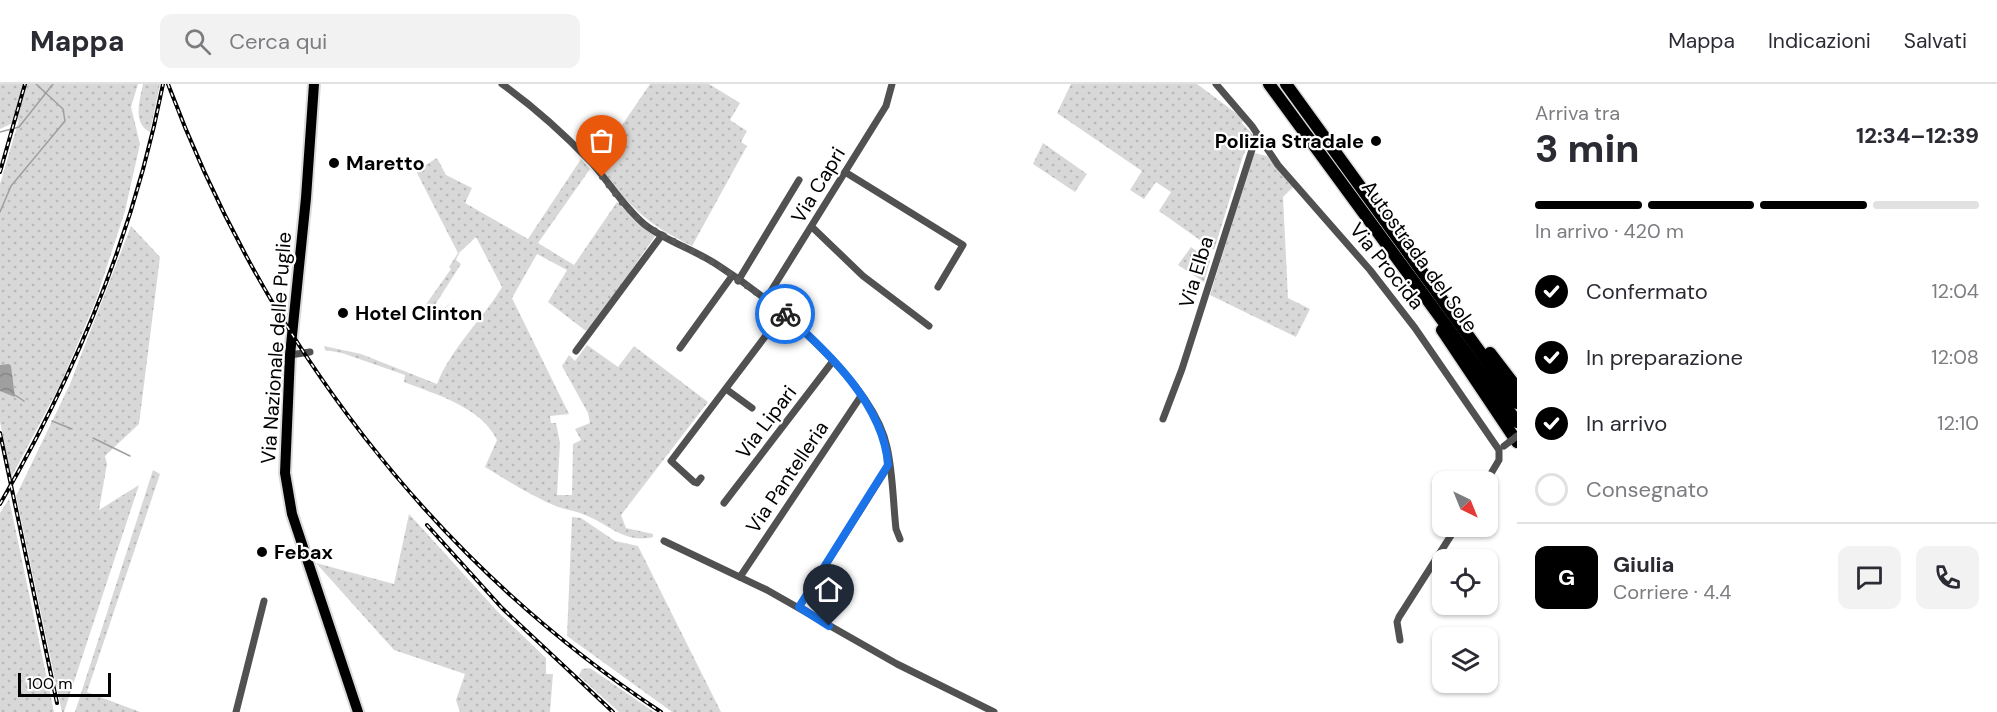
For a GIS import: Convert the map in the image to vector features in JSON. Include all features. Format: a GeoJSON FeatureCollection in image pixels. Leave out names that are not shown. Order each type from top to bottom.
{"type":"FeatureCollection","features":[{"type":"Feature","properties":{"kind":"highway","name":"Autostrada del Sole"},"geometry":{"type":"LineString","coordinates":[[1269,84],[1517,403]]}},
{"type":"Feature","properties":{"kind":"highway","name":"Autostrada del Sole"},"geometry":{"type":"LineString","coordinates":[[1286,84],[1517,422]]}},
{"type":"Feature","properties":{"kind":"highway"},"geometry":{"type":"LineString","coordinates":[[1425,286],[1483,344],[1517,388]]}},
{"type":"Feature","properties":{"kind":"highway"},"geometry":{"type":"LineString","coordinates":[[1425,286],[1460,361],[1517,442]]}},
{"type":"Feature","properties":{"kind":"main road","name":"Via Nazionale delle Puglie"},"geometry":{"type":"LineString","coordinates":[[314,84],[306,198],[290,355],[285,449],[287,491],[314,584],[358,712]]}},
{"type":"Feature","properties":{"kind":"street"},"geometry":{"type":"LineString","coordinates":[[502,84],[549,116],[592,164],[622,203],[645,225],[703,255],[766,299],[833,361],[861,396],[880,428],[887,448],[896,529],[900,539]]}},
{"type":"Feature","properties":{"kind":"street","name":"Via Capri"},"geometry":{"type":"LineString","coordinates":[[766,299],[886,106],[892,84]]}},
{"type":"Feature","properties":{"kind":"street","name":"Via Procida"},"geometry":{"type":"LineString","coordinates":[[1216,84],[1257,134],[1278,165],[1343,238],[1415,328],[1501,448]]}},
{"type":"Feature","properties":{"kind":"street","name":"Via Elba"},"geometry":{"type":"LineString","coordinates":[[1163,419],[1182,369],[1257,134]]}},
{"type":"Feature","properties":{"kind":"street"},"geometry":{"type":"LineString","coordinates":[[845,172],[963,245],[938,287]]}},
{"type":"Feature","properties":{"kind":"street"},"geometry":{"type":"LineString","coordinates":[[738,281],[799,180]]}},
{"type":"Feature","properties":{"kind":"street"},"geometry":{"type":"LineString","coordinates":[[812,227],[863,276],[929,326]]}},
{"type":"Feature","properties":{"kind":"street"},"geometry":{"type":"LineString","coordinates":[[576,351],[662,235]]}},
{"type":"Feature","properties":{"kind":"street"},"geometry":{"type":"LineString","coordinates":[[680,348],[732,276]]}},
{"type":"Feature","properties":{"kind":"street"},"geometry":{"type":"LineString","coordinates":[[701,478],[697,483],[694,482],[671,461],[783,313]]}},
{"type":"Feature","properties":{"kind":"street"},"geometry":{"type":"LineString","coordinates":[[290,355],[310,352]]}},
{"type":"Feature","properties":{"kind":"street","name":"Via Lipari"},"geometry":{"type":"LineString","coordinates":[[724,503],[833,361]]}},
{"type":"Feature","properties":{"kind":"street"},"geometry":{"type":"LineString","coordinates":[[726,389],[752,408]]}},
{"type":"Feature","properties":{"kind":"street","name":"Via Pantelleria"},"geometry":{"type":"LineString","coordinates":[[740,577],[861,396]]}},
{"type":"Feature","properties":{"kind":"street"},"geometry":{"type":"LineString","coordinates":[[1492,471],[1499,460],[1501,448],[1517,436]]}},
{"type":"Feature","properties":{"kind":"street"},"geometry":{"type":"LineString","coordinates":[[799,607],[888,465]]}},
{"type":"Feature","properties":{"kind":"street"},"geometry":{"type":"LineString","coordinates":[[1400,640],[1397,622],[1399,617],[1449,537]]}},
{"type":"Feature","properties":{"kind":"street"},"geometry":{"type":"LineString","coordinates":[[664,542],[799,607],[897,664],[994,712]]}},
{"type":"Feature","properties":{"kind":"street"},"geometry":{"type":"LineString","coordinates":[[236,712],[264,601]]}},
{"type":"Feature","properties":{"kind":"shaded area"},"geometry":{"type":"Polygon","coordinates":[[[0,84],[138,84],[131,107],[140,144],[125,211],[96,300],[62,381],[11,478],[0,422],[0,184],[19,120],[0,129],[0,84]]]}},
{"type":"Feature","properties":{"kind":"shaded area"},"geometry":{"type":"Polygon","coordinates":[[[143,84],[160,84],[150,132],[144,128],[139,117],[143,84]]]}},
{"type":"Feature","properties":{"kind":"shaded area"},"geometry":{"type":"Polygon","coordinates":[[[650,84],[709,84],[740,103],[730,120],[747,131],[741,142],[747,146],[692,246],[638,212],[597,162],[650,84]]]}},
{"type":"Feature","properties":{"kind":"shaded area"},"geometry":{"type":"Polygon","coordinates":[[[1071,84],[1197,84],[1244,119],[1242,123],[1253,135],[1243,156],[1214,250],[1159,211],[1171,192],[1156,182],[1144,199],[1130,190],[1142,171],[1057,113],[1071,84]]]}},
{"type":"Feature","properties":{"kind":"shaded area"},"geometry":{"type":"Polygon","coordinates":[[[1043,143],[1087,174],[1075,192],[1033,164],[1043,143]]]}},
{"type":"Feature","properties":{"kind":"shaded area"},"geometry":{"type":"Polygon","coordinates":[[[1254,153],[1267,156],[1293,187],[1283,197],[1288,298],[1310,309],[1296,337],[1210,295],[1254,153]]]}},
{"type":"Feature","properties":{"kind":"shaded area"},"geometry":{"type":"Polygon","coordinates":[[[437,158],[446,175],[472,188],[465,203],[528,239],[581,159],[590,169],[538,243],[574,265],[617,202],[655,236],[598,319],[586,331],[548,302],[567,270],[537,254],[512,298],[569,414],[550,416],[551,423],[556,423],[560,443],[557,495],[572,495],[573,444],[581,440],[575,429],[590,423],[588,413],[562,366],[569,355],[575,361],[587,345],[618,367],[634,346],[708,402],[621,515],[626,528],[653,534],[653,537],[634,538],[625,535],[578,512],[558,507],[521,488],[485,467],[497,440],[490,429],[469,411],[444,397],[404,382],[405,375],[342,353],[325,350],[324,346],[361,354],[437,384],[450,358],[502,287],[476,237],[459,253],[456,260],[461,264],[435,305],[442,310],[453,301],[434,319],[422,310],[451,269],[449,267],[458,253],[416,171],[437,158]]]}},
{"type":"Feature","properties":{"kind":"shaded area"},"geometry":{"type":"Polygon","coordinates":[[[131,226],[160,257],[139,424],[105,456],[107,464],[99,510],[139,485],[64,712],[62,712],[16,496],[70,384],[131,226]]]}},
{"type":"Feature","properties":{"kind":"shaded area"},"geometry":{"type":"Polygon","coordinates":[[[1191,247],[1210,261],[1204,282],[1178,265],[1191,247]]]}},
{"type":"Feature","properties":{"kind":"shaded area"},"geometry":{"type":"Polygon","coordinates":[[[153,470],[160,474],[87,692],[140,712],[75,712],[153,470]]]}},
{"type":"Feature","properties":{"kind":"shaded area"},"geometry":{"type":"Polygon","coordinates":[[[9,499],[54,712],[0,712],[0,513],[9,499]]]}},
{"type":"Feature","properties":{"kind":"shaded area"},"geometry":{"type":"Polygon","coordinates":[[[409,514],[498,612],[546,658],[546,674],[553,674],[550,712],[460,712],[456,700],[465,674],[394,650],[316,563],[394,584],[409,514]]]}},
{"type":"Feature","properties":{"kind":"shaded area"},"geometry":{"type":"Polygon","coordinates":[[[572,517],[581,518],[615,541],[638,546],[721,712],[672,712],[567,636],[572,517]]]}},
{"type":"Feature","properties":{"kind":"shaded area"},"geometry":{"type":"Polygon","coordinates":[[[590,668],[654,712],[619,712],[579,676],[582,669],[590,668]]]}},
{"type":"Feature","properties":{"kind":"water"},"geometry":{"type":"Polygon","coordinates":[[[9,364],[15,397],[0,391],[0,365],[9,364]]]}},
{"type":"Feature","properties":{"kind":"waterway"},"geometry":{"type":"LineString","coordinates":[[0,212],[11,186],[65,121],[63,109],[36,84]]}},
{"type":"Feature","properties":{"kind":"waterway"},"geometry":{"type":"LineString","coordinates":[[0,132],[19,127],[53,84]]}},
{"type":"Feature","properties":{"kind":"waterway"},"geometry":{"type":"LineString","coordinates":[[15,395],[24,401]]}},
{"type":"Feature","properties":{"kind":"waterway"},"geometry":{"type":"LineString","coordinates":[[52,421],[72,429]]}},
{"type":"Feature","properties":{"kind":"waterway"},"geometry":{"type":"LineString","coordinates":[[93,438],[130,456]]}},
{"type":"Feature","properties":{"kind":"railway"},"geometry":{"type":"LineString","coordinates":[[0,172],[25,84]]}},
{"type":"Feature","properties":{"kind":"railway"},"geometry":{"type":"LineString","coordinates":[[0,504],[53,404],[99,301],[136,194],[163,84]]}},
{"type":"Feature","properties":{"kind":"railway"},"geometry":{"type":"LineString","coordinates":[[168,84],[207,178],[253,269],[306,355],[365,437],[430,514],[501,586],[578,652],[661,712]]}},
{"type":"Feature","properties":{"kind":"railway"},"geometry":{"type":"LineString","coordinates":[[0,433],[57,703]]}},
{"type":"Feature","properties":{"kind":"railway"},"geometry":{"type":"LineString","coordinates":[[427,525],[502,608],[613,712]]}},
{"type":"Feature","properties":{"kind":"way so far"},"geometry":{"type":"LineString","coordinates":[[602,177],[622,203],[645,225],[703,255],[785,314]]}},
{"type":"Feature","properties":{"kind":"place","name":"Polizia Stradale"},"geometry":{"type":"Point","coordinates":[1376,141]}},
{"type":"Feature","properties":{"kind":"place","name":"Maretto"},"geometry":{"type":"Point","coordinates":[334,163]}},
{"type":"Feature","properties":{"kind":"place","name":"Hotel Clinton"},"geometry":{"type":"Point","coordinates":[343,313]}},
{"type":"Feature","properties":{"kind":"place","name":"Febax"},"geometry":{"type":"Point","coordinates":[262,552]}},
{"type":"Feature","properties":{"kind":"route"},"geometry":{"type":"LineString","coordinates":[[785,314],[833,361],[861,396],[880,428],[887,448],[888,465],[799,607],[829,626]]}}]}
